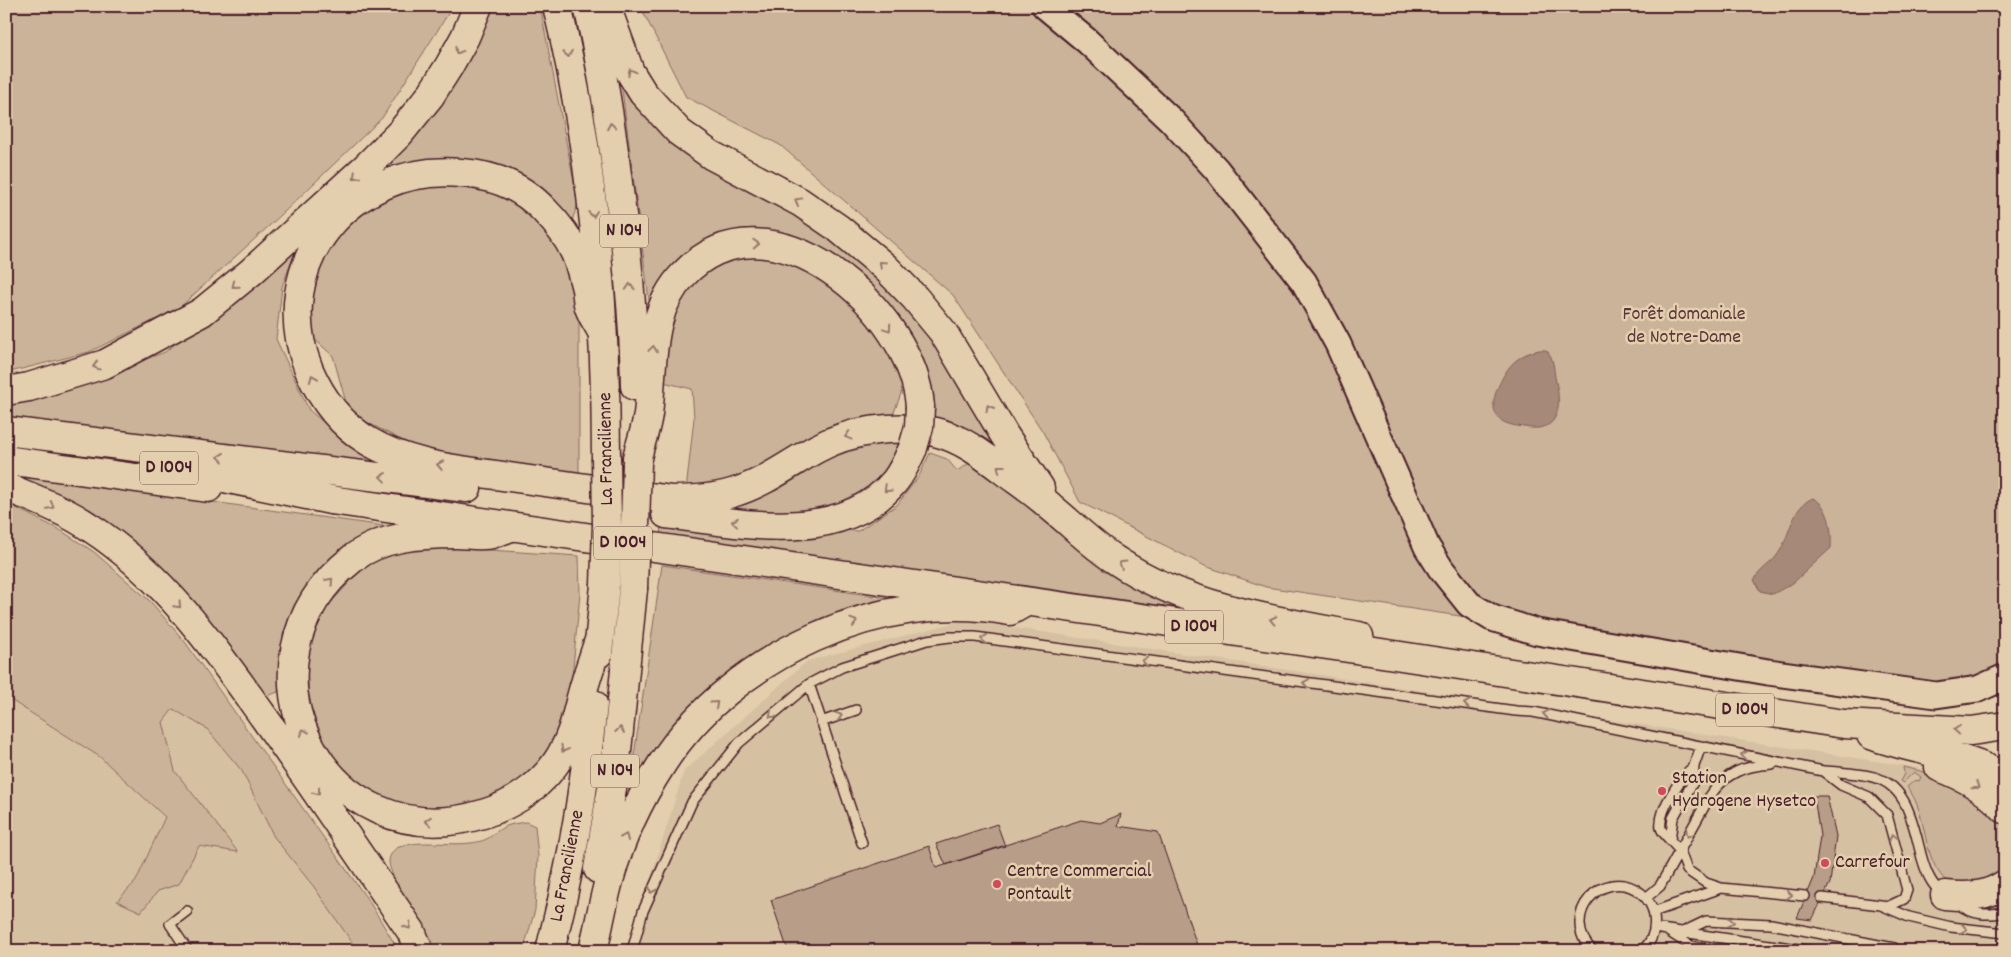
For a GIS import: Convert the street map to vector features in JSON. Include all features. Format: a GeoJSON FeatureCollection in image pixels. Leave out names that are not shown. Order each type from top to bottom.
{"type":"FeatureCollection","features":[{"type":"Feature","properties":{"kind":"main road"},"geometry":{"type":"LineString","coordinates":[[6,391],[29,387],[105,364],[202,312],[251,272],[360,172],[400,132],[430,96],[449,66],[465,37],[478,6]]}},
{"type":"Feature","properties":{"kind":"main road","name":"La Francilienne"},"geometry":{"type":"LineString","coordinates":[[550,951],[578,827],[588,761],[605,585],[607,525],[606,374],[596,247],[582,135],[558,6]]}},
{"type":"Feature","properties":{"kind":"main road","name":"La Francilienne"},"geometry":{"type":"LineString","coordinates":[[581,951],[604,839],[615,771],[633,589],[637,461],[632,318],[623,220],[611,130],[588,6]]}},
{"type":"Feature","properties":{"kind":"main road"},"geometry":{"type":"LineString","coordinates":[[606,6],[630,72],[643,93],[679,132],[711,155],[800,202],[838,228],[886,268],[916,298],[943,332],[1022,462],[1053,508]]}},
{"type":"Feature","properties":{"kind":"main road"},"geometry":{"type":"LineString","coordinates":[[602,332],[589,307],[576,254],[563,232],[535,201],[522,192],[508,184],[475,174],[442,171],[406,177],[374,188],[350,205],[327,227],[315,249],[304,273],[299,299],[298,327],[301,345],[316,386],[325,402],[352,429],[369,442],[393,453],[419,461],[567,485],[672,500],[694,500],[734,493],[758,483],[827,443],[880,429],[935,432],[984,455],[1053,508],[1096,547],[1143,577],[1199,600],[1230,609],[1289,623],[1359,636],[1362,650]]}},
{"type":"Feature","properties":{"kind":"main road"},"geometry":{"type":"LineString","coordinates":[[6,431],[449,485],[708,519],[757,524],[808,525],[839,519],[865,507],[878,498],[894,482],[913,448],[919,428],[920,406],[917,384],[908,361],[886,324],[859,293],[824,266],[803,254],[767,244],[745,244],[722,249],[699,261],[684,274],[666,300],[654,339],[648,415],[637,461]]}},
{"type":"Feature","properties":{"kind":"main road","name":"D 1004"},"geometry":{"type":"LineString","coordinates":[[6,442],[206,474],[331,500]]}},
{"type":"Feature","properties":{"kind":"main road","name":"D 1004"},"geometry":{"type":"LineString","coordinates":[[6,460],[198,487],[331,500],[1362,650],[1844,724],[1971,731],[2005,726]]}},
{"type":"Feature","properties":{"kind":"main road"},"geometry":{"type":"LineString","coordinates":[[6,487],[47,504],[91,528],[130,558],[194,622],[317,791],[411,931],[419,951]]}},
{"type":"Feature","properties":{"kind":"main road"},"geometry":{"type":"LineString","coordinates":[[511,527],[491,534],[437,534],[395,539],[368,549],[352,559],[321,592],[310,608],[302,625],[294,655],[292,691],[304,735],[325,771],[351,794],[377,810],[405,818],[447,822],[463,820],[500,808],[521,796],[541,781],[560,756],[575,726],[581,697],[600,637]]}},
{"type":"Feature","properties":{"kind":"main road"},"geometry":{"type":"LineString","coordinates":[[593,951],[610,876],[624,837],[652,781],[663,762],[692,727],[744,679],[768,662],[802,644],[854,622],[880,614],[909,609],[953,606],[1010,611],[1026,602]]}},
{"type":"Feature","properties":{"kind":"main road","name":"D 1004"},"geometry":{"type":"LineString","coordinates":[[1844,724],[1905,746],[1945,753],[1991,770],[2005,778]]}},
{"type":"Feature","properties":{"kind":"main road"},"geometry":{"type":"LineString","coordinates":[[1905,746],[1913,758],[1960,775],[1993,797],[2005,810]]}},
{"type":"Feature","properties":{"kind":"main road"},"geometry":{"type":"LineString","coordinates":[[1945,895],[1970,897],[1996,890],[2005,884]]}},
{"type":"Feature","properties":{"kind":"street"},"geometry":{"type":"LineString","coordinates":[[1045,6],[1087,41],[1171,120],[1216,169],[1304,282],[1338,344],[1427,547],[1440,569],[1468,604],[1492,618],[1537,632],[1768,672],[1936,694],[1954,693],[1978,688],[2005,677]]}},
{"type":"Feature","properties":{"kind":"lane"},"geometry":{"type":"LineString","coordinates":[[632,951],[643,911],[692,802],[740,743],[809,684],[842,666],[921,642],[950,637],[975,638],[1383,694],[1533,712],[1823,771],[1871,776],[1894,787],[1905,801],[1926,872],[1935,888],[1970,912],[1987,914],[2005,912]]}},
{"type":"Feature","properties":{"kind":"lane"},"geometry":{"type":"LineString","coordinates":[[809,684],[862,844]]}},
{"type":"Feature","properties":{"kind":"lane"},"geometry":{"type":"LineString","coordinates":[[822,722],[856,710]]}},
{"type":"Feature","properties":{"kind":"lane"},"geometry":{"type":"LineString","coordinates":[[1701,746],[1694,766],[1684,775],[1661,816],[1662,830],[1680,851],[1689,873],[1706,883],[1721,888],[1805,896]]}},
{"type":"Feature","properties":{"kind":"lane"},"geometry":{"type":"LineString","coordinates":[[1646,898],[1658,889],[1710,796],[1723,779],[1741,769],[1755,766],[1771,764],[1792,765]]}},
{"type":"Feature","properties":{"kind":"lane"},"geometry":{"type":"LineString","coordinates":[[1823,771],[1840,785],[1869,797],[1887,815],[1907,890],[1904,899],[1886,907]]}},
{"type":"Feature","properties":{"kind":"lane"},"geometry":{"type":"LineString","coordinates":[[1593,951],[1585,941],[1580,925],[1582,910],[1590,897],[1603,888],[1618,885],[1634,889],[1646,898],[1654,912],[1659,928],[1691,946],[1714,951]]}},
{"type":"Feature","properties":{"kind":"lane"},"geometry":{"type":"LineString","coordinates":[[1654,912],[1721,888]]}},
{"type":"Feature","properties":{"kind":"lane"},"geometry":{"type":"LineString","coordinates":[[1822,898],[1886,907],[1902,915],[1935,924],[1984,932],[2005,933]]}},
{"type":"Feature","properties":{"kind":"lane"},"geometry":{"type":"LineString","coordinates":[[187,911],[170,924],[188,951]]}},
{"type":"Feature","properties":{"kind":"lane"},"geometry":{"type":"LineString","coordinates":[[1685,931],[1706,921],[1771,924],[1894,948],[1897,951]]}},
{"type":"Feature","properties":{"kind":"lane"},"geometry":{"type":"LineString","coordinates":[[1659,928],[1812,951]]}},
{"type":"Feature","properties":{"kind":"lane"},"geometry":{"type":"LineString","coordinates":[[1642,951],[1659,928]]}},
{"type":"Feature","properties":{"kind":"lane"},"geometry":{"type":"LineString","coordinates":[[1996,951],[2005,946]]}},
{"type":"Feature","properties":{"kind":"shaded area"},"geometry":{"type":"Polygon","coordinates":[[[1539,350],[1546,350],[1552,361],[1558,392],[1558,410],[1555,417],[1545,427],[1536,428],[1516,426],[1502,421],[1495,413],[1494,403],[1503,377],[1520,357],[1539,350]]]}},
{"type":"Feature","properties":{"kind":"shaded area"},"geometry":{"type":"Polygon","coordinates":[[[1813,498],[1823,507],[1829,520],[1831,548],[1793,583],[1773,594],[1760,591],[1754,580],[1778,554],[1800,508],[1813,498]]]}},
{"type":"Feature","properties":{"kind":"shaded area"},"geometry":{"type":"Polygon","coordinates":[[[965,620],[1946,772],[2005,823],[2005,951],[628,951],[684,771],[807,661],[965,620]]]}},
{"type":"Feature","properties":{"kind":"shaded area"},"geometry":{"type":"Polygon","coordinates":[[[6,697],[100,757],[165,817],[136,881],[117,901],[141,911],[158,891],[179,884],[199,846],[238,851],[174,771],[163,722],[173,709],[207,729],[242,771],[274,837],[314,887],[358,951],[6,951],[6,697]]]}},
{"type":"Feature","properties":{"kind":"green space"},"geometry":{"type":"Polygon","coordinates":[[[6,6],[453,6],[382,118],[280,216],[179,308],[89,352],[6,373],[6,6]]]}},
{"type":"Feature","properties":{"kind":"green space"},"geometry":{"type":"Polygon","coordinates":[[[486,6],[540,6],[578,203],[569,230],[511,176],[356,189],[408,139],[463,69],[486,6]]]}},
{"type":"Feature","properties":{"kind":"green space","name":"Forêt domaniale de Notre-Dame"},"geometry":{"type":"Polygon","coordinates":[[[640,6],[2005,6],[2005,664],[1981,676],[1959,682],[1914,684],[1266,587],[1205,566],[1080,502],[1043,432],[953,295],[780,145],[686,97],[640,6]]]}},
{"type":"Feature","properties":{"kind":"green space"},"geometry":{"type":"Polygon","coordinates":[[[620,74],[774,197],[871,266],[949,360],[990,435],[987,444],[934,426],[908,343],[766,234],[650,308],[620,74]]]}},
{"type":"Feature","properties":{"kind":"green space"},"geometry":{"type":"Polygon","coordinates":[[[422,184],[480,187],[516,202],[557,242],[579,296],[579,480],[425,452],[349,413],[333,356],[310,335],[307,286],[338,230],[367,202],[422,184]]]}},
{"type":"Feature","properties":{"kind":"green space"},"geometry":{"type":"Polygon","coordinates":[[[296,249],[282,287],[276,339],[309,410],[379,469],[210,441],[6,421],[6,402],[44,397],[165,352],[296,249]]]}},
{"type":"Feature","properties":{"kind":"green space"},"geometry":{"type":"Polygon","coordinates":[[[773,255],[813,268],[854,304],[881,336],[903,388],[892,418],[743,478],[686,491],[694,418],[692,389],[659,381],[667,322],[688,281],[728,259],[773,255]]]}},
{"type":"Feature","properties":{"kind":"green space"},"geometry":{"type":"Polygon","coordinates":[[[897,438],[904,446],[868,498],[811,520],[674,508],[845,445],[897,438]]]}},
{"type":"Feature","properties":{"kind":"green space"},"geometry":{"type":"Polygon","coordinates":[[[930,453],[947,459],[957,471],[974,460],[1068,540],[1102,564],[1152,591],[1165,605],[1150,609],[660,540],[661,521],[858,531],[897,505],[919,476],[930,453]]]}},
{"type":"Feature","properties":{"kind":"green space"},"geometry":{"type":"Polygon","coordinates":[[[19,475],[399,528],[283,655],[278,692],[264,697],[19,475]]]}},
{"type":"Feature","properties":{"kind":"green space"},"geometry":{"type":"Polygon","coordinates":[[[6,503],[60,530],[94,552],[150,601],[185,642],[370,903],[399,951],[358,951],[314,887],[274,837],[242,771],[207,729],[173,709],[163,722],[175,771],[238,852],[199,846],[179,884],[158,891],[141,912],[117,901],[136,881],[165,817],[100,757],[6,697],[6,503]]]}},
{"type":"Feature","properties":{"kind":"green space"},"geometry":{"type":"Polygon","coordinates":[[[416,545],[579,556],[580,594],[568,720],[532,775],[496,800],[438,815],[386,803],[346,781],[319,750],[304,705],[303,648],[344,579],[392,549],[416,545]]]}},
{"type":"Feature","properties":{"kind":"green space"},"geometry":{"type":"Polygon","coordinates":[[[662,565],[896,599],[815,623],[768,645],[726,673],[668,732],[626,810],[662,565]]]}},
{"type":"Feature","properties":{"kind":"green space"},"geometry":{"type":"Polygon","coordinates":[[[1903,767],[1942,776],[1998,815],[2005,826],[2005,870],[1991,883],[1948,883],[1939,872],[1928,848],[1919,810],[1907,787],[1915,780],[1919,781],[1921,777],[1914,772],[1903,783],[1900,781],[1904,774],[1903,767]]]}},
{"type":"Feature","properties":{"kind":"green space"},"geometry":{"type":"Polygon","coordinates":[[[526,822],[535,826],[538,856],[535,910],[523,951],[433,951],[395,880],[389,862],[392,853],[399,847],[417,843],[462,844],[478,842],[506,826],[526,822]]]}},
{"type":"Feature","properties":{"kind":"building"},"geometry":{"type":"Polygon","coordinates":[[[1814,796],[1827,796],[1836,836],[1830,883],[1812,920],[1797,918],[1814,878],[1820,836],[1814,796]]]}},
{"type":"Feature","properties":{"kind":"building","name":"Centre Commercial Pontault"},"geometry":{"type":"Polygon","coordinates":[[[1121,814],[1118,826],[1158,832],[1198,948],[1202,951],[788,951],[771,900],[929,846],[936,868],[1081,820],[1100,823],[1121,814]]]}},
{"type":"Feature","properties":{"kind":"building"},"geometry":{"type":"Polygon","coordinates":[[[997,824],[1005,846],[946,865],[936,844],[997,824]]]}},
{"type":"Feature","properties":{"kind":"place","name":"Station Hydrogene Hysetco"},"geometry":{"type":"Point","coordinates":[1662,791]}},
{"type":"Feature","properties":{"kind":"place","name":"Carrefour"},"geometry":{"type":"Point","coordinates":[1825,863]}},
{"type":"Feature","properties":{"kind":"place","name":"Centre Commercial Pontault"},"geometry":{"type":"Point","coordinates":[997,884]}}]}
